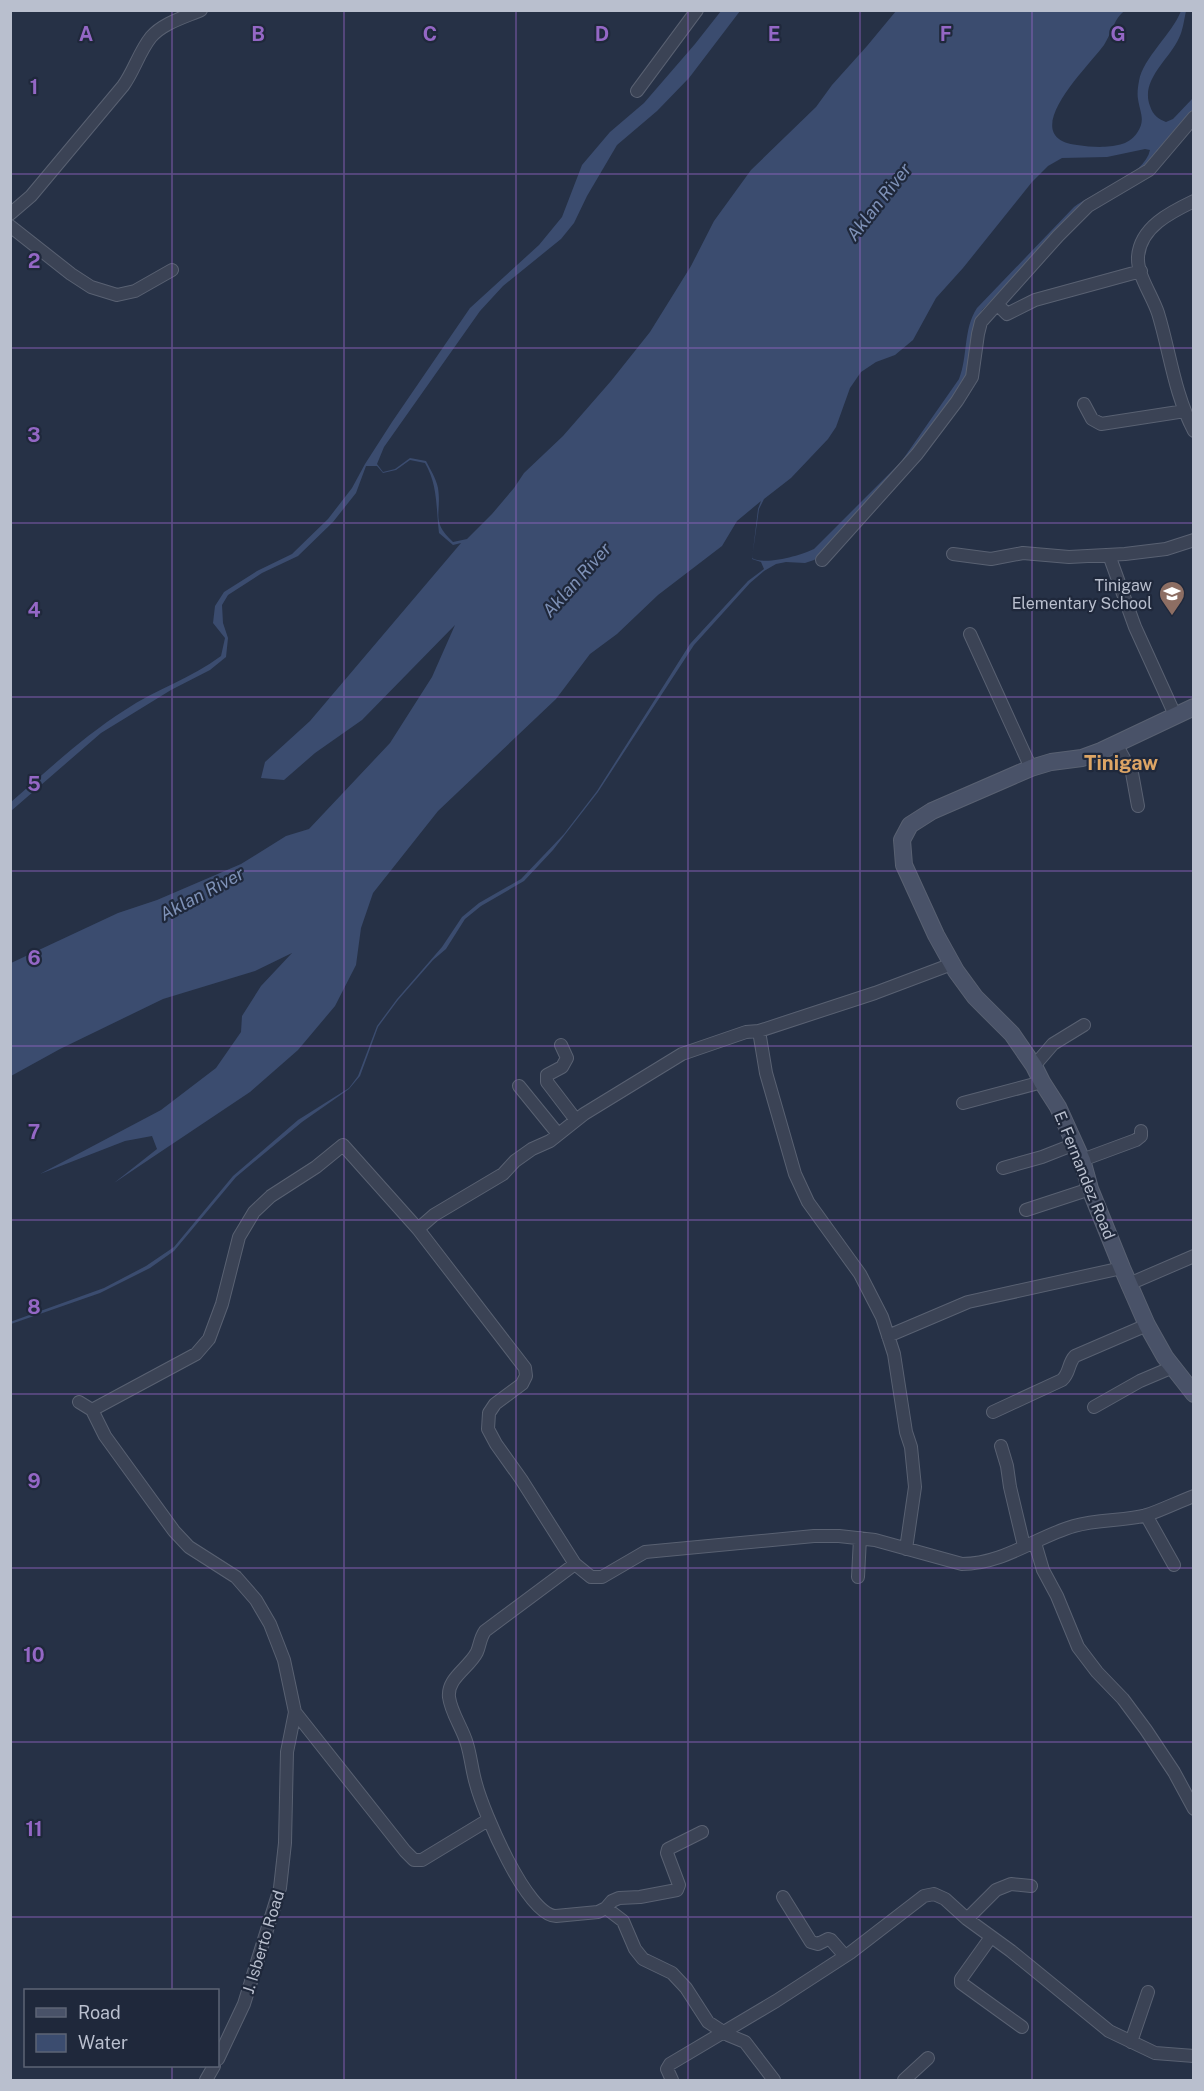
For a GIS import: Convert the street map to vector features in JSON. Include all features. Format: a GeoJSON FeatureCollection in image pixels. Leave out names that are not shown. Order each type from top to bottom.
{"type":"FeatureCollection","features":[{"type":"Feature","properties":{"kind":"street"},"geometry":{"type":"LineString","coordinates":[[10,214],[31,196],[123,86],[152,36],[173,22],[201,10]]}},
{"type":"Feature","properties":{"kind":"street"},"geometry":{"type":"LineString","coordinates":[[637,91],[697,10]]}},
{"type":"Feature","properties":{"kind":"street"},"geometry":{"type":"LineString","coordinates":[[822,560],[917,454],[957,401],[972,377],[981,322],[1088,206],[1149,170],[1194,117]]}},
{"type":"Feature","properties":{"kind":"street"},"geometry":{"type":"LineString","coordinates":[[1084,404],[1092,419],[1101,424],[1190,420],[1173,378],[1158,312],[1141,271],[1138,257],[1148,231],[1169,213],[1194,201]]}},
{"type":"Feature","properties":{"kind":"street"},"geometry":{"type":"LineString","coordinates":[[10,226],[71,274],[91,287],[117,296],[135,291],[172,270]]}},
{"type":"Feature","properties":{"kind":"street"},"geometry":{"type":"LineString","coordinates":[[997,304],[1007,314],[1035,300],[1141,271]]}},
{"type":"Feature","properties":{"kind":"street"},"geometry":{"type":"LineString","coordinates":[[953,554],[991,559],[1023,553],[1069,557],[1108,555],[1166,549],[1194,540]]}},
{"type":"Feature","properties":{"kind":"street"},"geometry":{"type":"LineString","coordinates":[[1108,555],[1174,715]]}},
{"type":"Feature","properties":{"kind":"street"},"geometry":{"type":"LineString","coordinates":[[970,634],[1031,768]]}},
{"type":"Feature","properties":{"kind":"street","name":"E. Fernandez Road"},"geometry":{"type":"LineString","coordinates":[[1194,707],[1082,758],[1052,762],[1031,768],[920,818],[909,825],[902,840],[904,865],[952,964],[975,997],[1012,1034],[1058,1107],[1147,1325],[1165,1356],[1194,1394]]}},
{"type":"Feature","properties":{"kind":"street"},"geometry":{"type":"LineString","coordinates":[[1116,744],[1132,773],[1138,807]]}},
{"type":"Feature","properties":{"kind":"street"},"geometry":{"type":"LineString","coordinates":[[418,1229],[434,1215],[503,1174],[515,1161],[532,1149],[550,1141],[576,1120],[682,1054],[875,993],[952,964]]}},
{"type":"Feature","properties":{"kind":"street"},"geometry":{"type":"LineString","coordinates":[[1034,1066],[1053,1044],[1084,1025]]}},
{"type":"Feature","properties":{"kind":"street"},"geometry":{"type":"LineString","coordinates":[[759,1031],[766,1073],[795,1174],[808,1202],[860,1274],[882,1317],[894,1354],[906,1432],[911,1447],[915,1487],[906,1549]]}},
{"type":"Feature","properties":{"kind":"street"},"geometry":{"type":"LineString","coordinates":[[561,1045],[567,1058],[562,1067],[547,1075],[547,1082],[576,1120]]}},
{"type":"Feature","properties":{"kind":"street"},"geometry":{"type":"LineString","coordinates":[[963,1103],[1041,1082]]}},
{"type":"Feature","properties":{"kind":"street"},"geometry":{"type":"LineString","coordinates":[[519,1086],[558,1134]]}},
{"type":"Feature","properties":{"kind":"street"},"geometry":{"type":"LineString","coordinates":[[1003,1168],[1042,1157],[1136,1140],[1141,1136],[1142,1131]]}},
{"type":"Feature","properties":{"kind":"street"},"geometry":{"type":"LineString","coordinates":[[92,1410],[196,1354],[209,1339],[222,1304],[239,1237],[254,1212],[271,1196],[316,1167],[343,1145],[418,1229],[525,1368],[526,1376],[522,1384],[495,1404],[489,1413],[488,1429],[574,1564],[591,1577],[602,1577],[645,1552],[814,1536],[860,1538],[895,1544],[962,1564],[974,1564],[1001,1557],[1073,1526],[1146,1515],[1194,1496]]}},
{"type":"Feature","properties":{"kind":"street"},"geometry":{"type":"LineString","coordinates":[[1026,1210],[1090,1189]]}},
{"type":"Feature","properties":{"kind":"street"},"geometry":{"type":"LineString","coordinates":[[1129,1284],[1194,1256]]}},
{"type":"Feature","properties":{"kind":"street"},"geometry":{"type":"LineString","coordinates":[[888,1336],[969,1302],[1122,1268]]}},
{"type":"Feature","properties":{"kind":"street"},"geometry":{"type":"LineString","coordinates":[[993,1412],[1062,1380],[1068,1373],[1071,1360],[1076,1356],[1147,1325]]}},
{"type":"Feature","properties":{"kind":"street"},"geometry":{"type":"LineString","coordinates":[[1094,1407],[1140,1381],[1173,1367]]}},
{"type":"Feature","properties":{"kind":"street"},"geometry":{"type":"LineString","coordinates":[[79,1402],[92,1410],[105,1436],[174,1531],[189,1547],[236,1577],[256,1600],[270,1624],[284,1660],[295,1712],[405,1851],[414,1860],[422,1860],[488,1820]]}},
{"type":"Feature","properties":{"kind":"street"},"geometry":{"type":"LineString","coordinates":[[1001,1446],[1010,1487],[1029,1544],[1057,1596],[1078,1647],[1097,1672],[1123,1699],[1146,1730],[1174,1772],[1194,1809]]}},
{"type":"Feature","properties":{"kind":"street"},"geometry":{"type":"LineString","coordinates":[[1146,1515],[1174,1565]]}},
{"type":"Feature","properties":{"kind":"street"},"geometry":{"type":"LineString","coordinates":[[858,1577],[860,1538]]}},
{"type":"Feature","properties":{"kind":"street"},"geometry":{"type":"LineString","coordinates":[[574,1564],[485,1631],[480,1638],[477,1652],[453,1680],[450,1688],[449,1699],[467,1744],[476,1785],[488,1820],[534,1904],[549,1916],[598,1912],[618,1898],[640,1897],[677,1890],[679,1885],[667,1853],[668,1849],[702,1832]]}},
{"type":"Feature","properties":{"kind":"street","name":"J. Isberto Road"},"geometry":{"type":"LineString","coordinates":[[219,2057],[244,2004],[280,1888],[285,1843],[287,1752],[295,1712]]}},
{"type":"Feature","properties":{"kind":"street"},"geometry":{"type":"LineString","coordinates":[[968,1919],[996,1890],[1011,1884],[1031,1886]]}},
{"type":"Feature","properties":{"kind":"street"},"geometry":{"type":"LineString","coordinates":[[672,2080],[667,2069],[670,2064],[776,2001],[845,1956],[924,1896],[934,1894],[945,1899],[1109,2031],[1155,2054],[1194,2056]]}},
{"type":"Feature","properties":{"kind":"street"},"geometry":{"type":"LineString","coordinates":[[783,1897],[811,1942],[818,1944],[828,1939],[831,1940],[845,1956]]}},
{"type":"Feature","properties":{"kind":"street"},"geometry":{"type":"LineString","coordinates":[[606,1908],[623,1922],[634,1949],[643,1959],[672,1973],[708,2022],[745,2042],[774,2080]]}},
{"type":"Feature","properties":{"kind":"street"},"geometry":{"type":"LineString","coordinates":[[991,1937],[961,1979],[961,1983],[1022,2027]]}},
{"type":"Feature","properties":{"kind":"street"},"geometry":{"type":"LineString","coordinates":[[1131,2042],[1148,1992]]}},
{"type":"Feature","properties":{"kind":"street"},"geometry":{"type":"LineString","coordinates":[[904,2080],[928,2058]]}},
{"type":"Feature","properties":{"kind":"water","name":"Aklan River"},"geometry":{"type":"Polygon","coordinates":[[[721,11],[740,11],[689,78],[657,111],[617,145],[574,223],[561,239],[503,286],[480,311],[384,447],[377,464],[383,472],[395,469],[410,458],[426,461],[438,488],[439,523],[453,542],[467,539],[492,514],[524,473],[563,436],[611,381],[650,332],[691,266],[714,221],[751,170],[816,107],[896,11],[1125,11],[1116,21],[1104,45],[1061,100],[1054,115],[1053,129],[1059,139],[1077,145],[1100,147],[1125,143],[1137,133],[1142,120],[1138,95],[1142,72],[1181,11],[1186,11],[1179,38],[1152,79],[1148,97],[1154,114],[1166,122],[1173,119],[1193,98],[1193,110],[1160,151],[1126,182],[1086,202],[982,310],[976,325],[970,372],[963,389],[905,464],[823,554],[805,563],[786,562],[776,564],[764,571],[750,583],[694,645],[598,792],[553,850],[524,881],[481,906],[465,919],[446,949],[433,960],[398,1000],[378,1027],[360,1076],[349,1089],[302,1122],[236,1177],[174,1251],[150,1268],[100,1293],[11,1324],[10,1322],[104,1288],[146,1266],[174,1247],[233,1176],[298,1120],[349,1088],[358,1076],[377,1026],[397,999],[442,947],[462,917],[479,903],[521,879],[564,834],[597,791],[690,644],[748,581],[764,569],[761,562],[752,558],[765,561],[774,560],[793,557],[814,549],[901,462],[959,379],[970,325],[977,308],[1074,207],[1129,176],[1139,168],[1150,150],[1107,157],[1062,158],[1048,166],[1032,182],[936,298],[913,340],[895,355],[876,362],[861,372],[850,388],[836,427],[828,439],[791,478],[764,499],[759,509],[753,553],[758,509],[761,501],[737,521],[722,546],[658,595],[617,634],[590,654],[556,699],[438,811],[373,893],[361,928],[356,965],[335,1006],[298,1050],[250,1092],[114,1183],[157,1149],[152,1136],[125,1141],[40,1174],[161,1110],[216,1068],[241,1032],[242,1016],[261,986],[292,953],[255,971],[163,999],[60,1049],[11,1076],[11,963],[118,913],[157,900],[241,864],[286,836],[309,829],[390,743],[432,677],[455,625],[362,720],[315,753],[284,780],[261,778],[265,762],[310,721],[461,543],[453,545],[439,533],[434,488],[425,463],[410,460],[396,470],[383,473],[377,466],[366,466],[356,493],[333,522],[298,556],[262,573],[228,595],[222,605],[223,623],[228,638],[226,657],[210,670],[171,690],[101,733],[11,811],[11,802],[66,754],[110,720],[221,656],[225,638],[213,623],[215,606],[224,592],[257,571],[292,554],[328,519],[352,488],[392,422],[470,308],[539,245],[562,217],[582,165],[610,132],[644,103],[721,11]]]}},
{"type":"Feature","properties":{"kind":"place","name":"Tinigaw Elementary School"},"geometry":{"type":"Point","coordinates":[1172,617]}},
{"type":"Feature","properties":{"kind":"district","name":"Tinigaw"},"geometry":{"type":"Point","coordinates":[1121,763]}}]}
